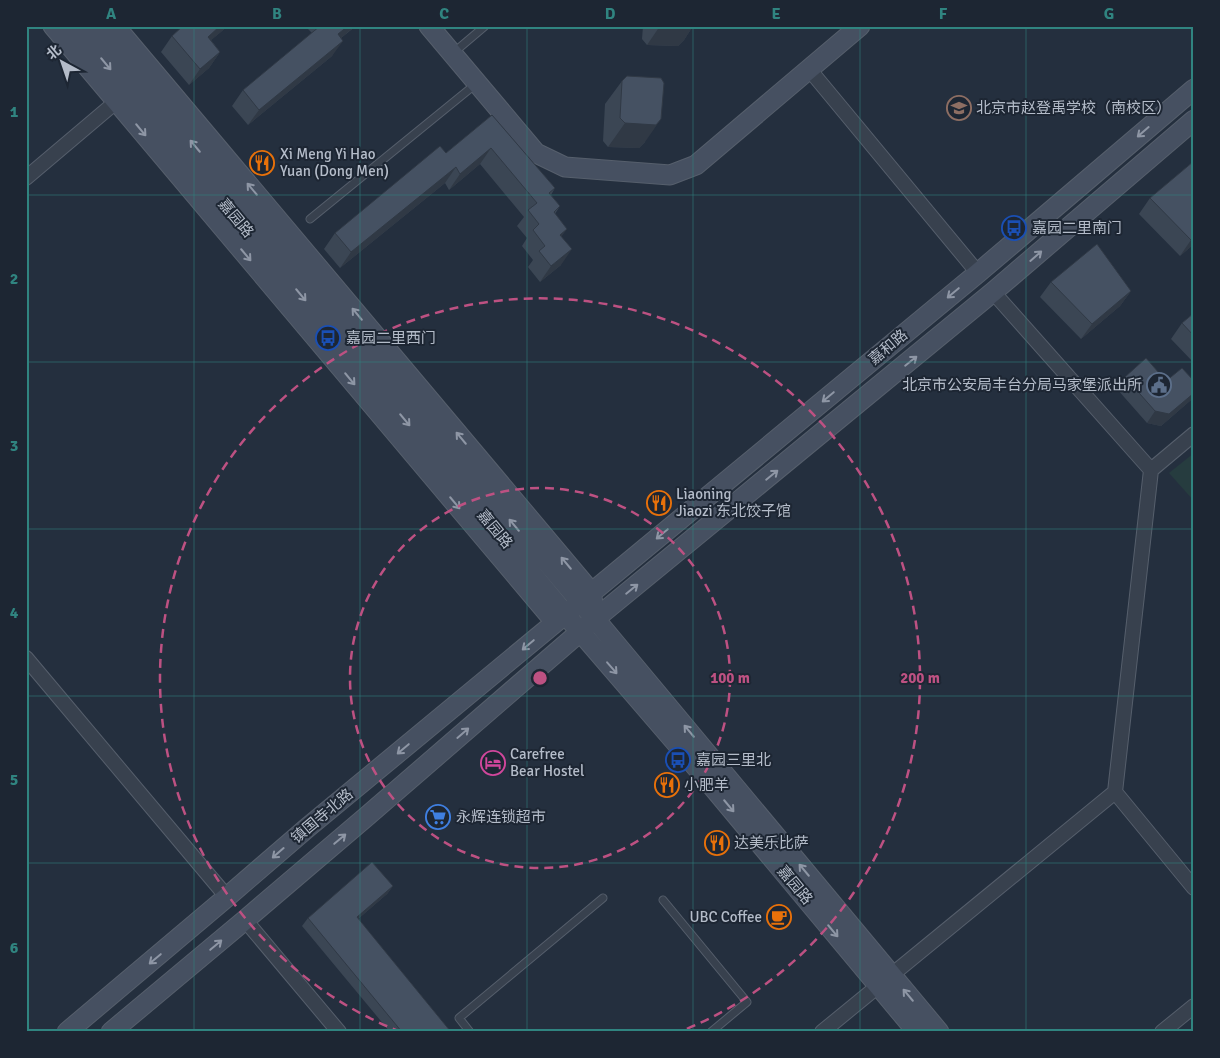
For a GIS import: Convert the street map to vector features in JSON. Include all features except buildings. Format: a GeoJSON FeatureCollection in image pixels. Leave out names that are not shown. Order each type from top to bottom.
{"type":"FeatureCollection","features":[{"type":"Feature","properties":{"kind":"street"},"geometry":{"type":"LineString","coordinates":[[53,26],[116,101],[573,608]]}},
{"type":"Feature","properties":{"kind":"street","name":"嘉园路"},"geometry":{"type":"LineString","coordinates":[[74,26],[335,336],[588,625],[763,820],[885,980],[917,1032]]}},
{"type":"Feature","properties":{"kind":"street","name":"嘉园路"},"geometry":{"type":"LineString","coordinates":[[94,26],[573,608]]}},
{"type":"Feature","properties":{"kind":"street"},"geometry":{"type":"LineString","coordinates":[[115,26],[573,608]]}},
{"type":"Feature","properties":{"kind":"street"},"geometry":{"type":"LineString","coordinates":[[428,26],[536,153],[565,167],[670,175],[696,164],[860,26]]}},
{"type":"Feature","properties":{"kind":"street"},"geometry":{"type":"LineString","coordinates":[[809,69],[978,273]]}},
{"type":"Feature","properties":{"kind":"street","name":"嘉和路"},"geometry":{"type":"LineString","coordinates":[[573,608],[978,273],[1194,88]]}},
{"type":"Feature","properties":{"kind":"street"},"geometry":{"type":"LineString","coordinates":[[26,178],[116,101]]}},
{"type":"Feature","properties":{"kind":"street","name":"嘉和路"},"geometry":{"type":"LineString","coordinates":[[588,625],[994,292],[1194,120]]}},
{"type":"Feature","properties":{"kind":"street"},"geometry":{"type":"LineString","coordinates":[[994,292],[1150,470]]}},
{"type":"Feature","properties":{"kind":"street"},"geometry":{"type":"LineString","coordinates":[[822,1032],[1115,792],[1150,470],[1194,434]]}},
{"type":"Feature","properties":{"kind":"street","name":"镇国寺北路"},"geometry":{"type":"LineString","coordinates":[[67,1032],[307,828],[573,608]]}},
{"type":"Feature","properties":{"kind":"street","name":"镇国寺北路"},"geometry":{"type":"LineString","coordinates":[[111,1032],[245,920],[588,625]]}},
{"type":"Feature","properties":{"kind":"street"},"geometry":{"type":"LineString","coordinates":[[26,658],[227,897]]}},
{"type":"Feature","properties":{"kind":"street"},"geometry":{"type":"LineString","coordinates":[[1115,792],[1194,888]]}},
{"type":"Feature","properties":{"kind":"street"},"geometry":{"type":"LineString","coordinates":[[245,920],[339,1032]]}},
{"type":"Feature","properties":{"kind":"street","name":"嘉园路"},"geometry":{"type":"LineString","coordinates":[[885,980],[939,1032]]}},
{"type":"Feature","properties":{"kind":"street"},"geometry":{"type":"LineString","coordinates":[[1162,1032],[1194,1006]]}},
{"type":"Feature","properties":{"kind":"lane"},"geometry":{"type":"LineString","coordinates":[[452,54],[485,26]]}},
{"type":"Feature","properties":{"kind":"lane"},"geometry":{"type":"LineString","coordinates":[[310,219],[477,83]]}},
{"type":"Feature","properties":{"kind":"lane"},"geometry":{"type":"LineString","coordinates":[[470,1032],[459,1018],[603,898]]}},
{"type":"Feature","properties":{"kind":"lane"},"geometry":{"type":"LineString","coordinates":[[663,900],[747,1002],[711,1032]]}},
{"type":"Feature","properties":{"kind":"green space"},"geometry":{"type":"Polygon","coordinates":[[[1194,453],[1194,501],[1169,473],[1194,453]]]}},
{"type":"Feature","properties":{"kind":"place","name":"北京市赵登禹学校（南校区）"},"geometry":{"type":"Point","coordinates":[959,108]}},
{"type":"Feature","properties":{"kind":"place","name":"Xi Meng Yi Hao Yuan (Dong Men)"},"geometry":{"type":"Point","coordinates":[262,163]}},
{"type":"Feature","properties":{"kind":"place","name":"嘉园二里南门"},"geometry":{"type":"Point","coordinates":[1014,228]}},
{"type":"Feature","properties":{"kind":"place","name":"嘉园二里西门"},"geometry":{"type":"Point","coordinates":[328,338]}},
{"type":"Feature","properties":{"kind":"place","name":"北京市公安局丰台分局马家堡派出所"},"geometry":{"type":"Point","coordinates":[1159,385]}},
{"type":"Feature","properties":{"kind":"place","name":"Liaoning Jiaozi 东北饺子馆"},"geometry":{"type":"Point","coordinates":[659,503]}},
{"type":"Feature","properties":{"kind":"place","name":"嘉园三里北"},"geometry":{"type":"Point","coordinates":[678,760]}},
{"type":"Feature","properties":{"kind":"place","name":"Carefree Bear Hostel"},"geometry":{"type":"Point","coordinates":[493,763]}},
{"type":"Feature","properties":{"kind":"place","name":"小肥羊"},"geometry":{"type":"Point","coordinates":[667,785]}},
{"type":"Feature","properties":{"kind":"place","name":"永辉连锁超市"},"geometry":{"type":"Point","coordinates":[438,817]}},
{"type":"Feature","properties":{"kind":"place","name":"达美乐比萨"},"geometry":{"type":"Point","coordinates":[717,843]}},
{"type":"Feature","properties":{"kind":"place","name":"UBC Coffee"},"geometry":{"type":"Point","coordinates":[779,917]}}]}
